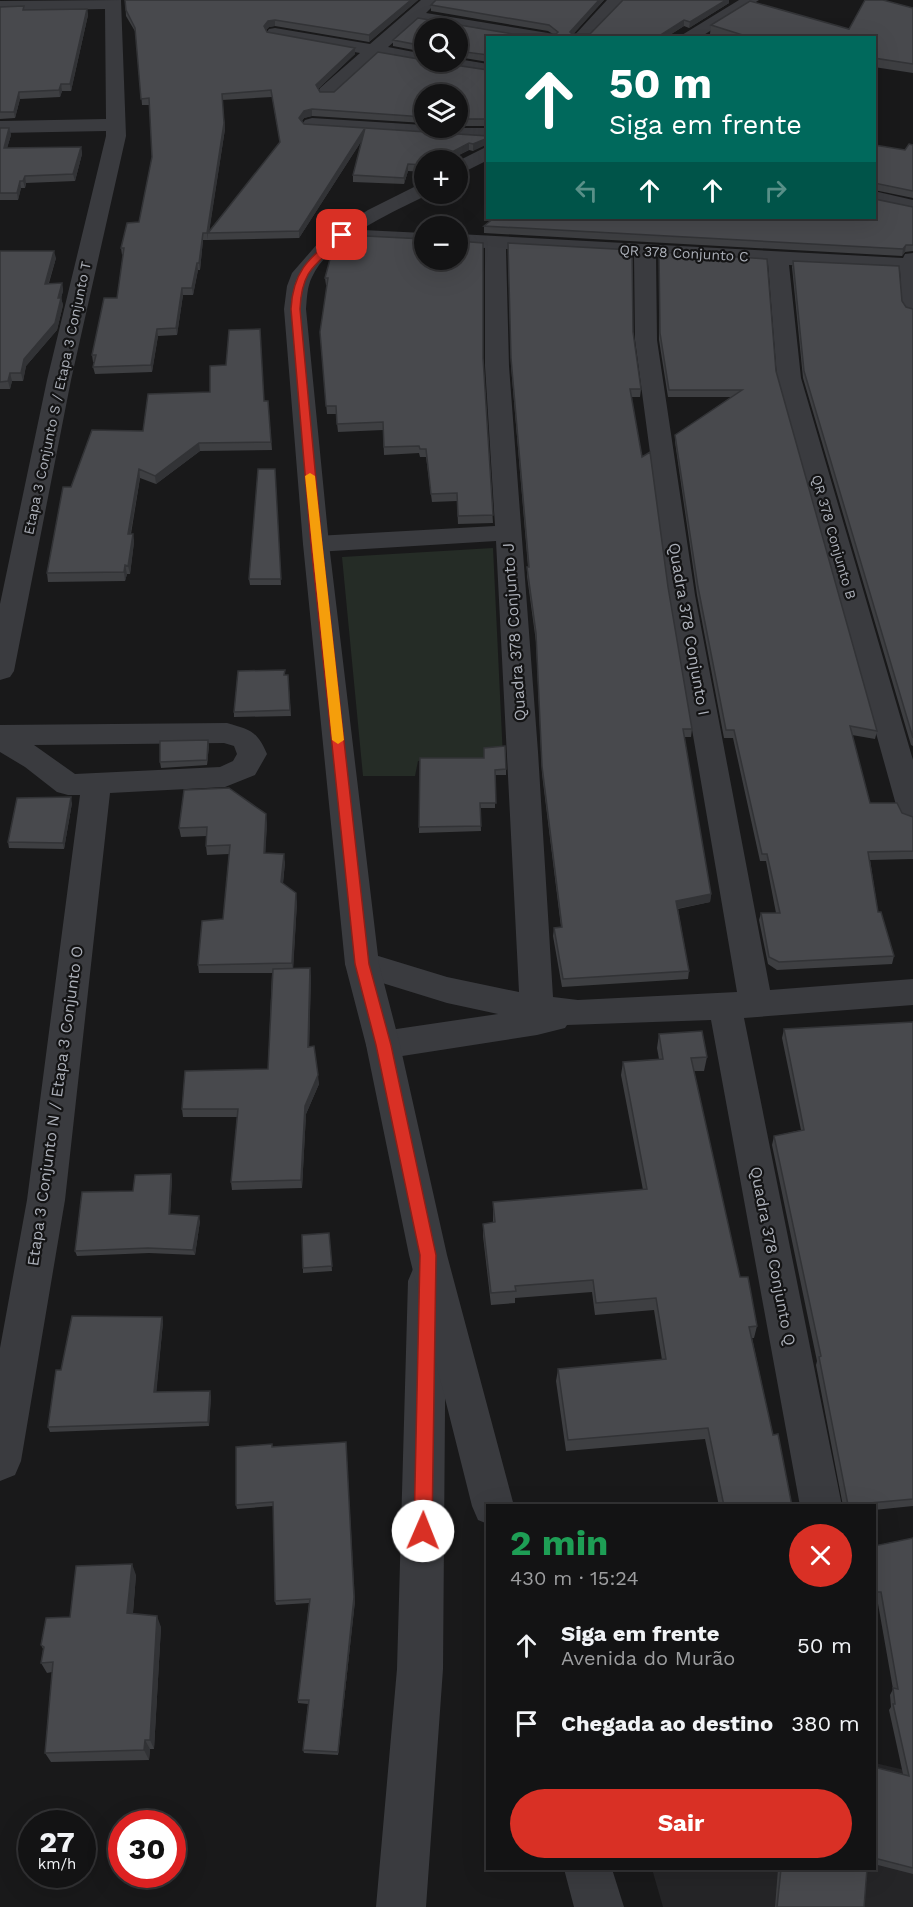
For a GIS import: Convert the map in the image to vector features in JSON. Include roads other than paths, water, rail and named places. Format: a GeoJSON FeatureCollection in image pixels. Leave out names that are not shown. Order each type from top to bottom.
{"type":"FeatureCollection","features":[{"type":"Feature","properties":{"kind":"street"},"geometry":{"type":"LineString","coordinates":[[327,92],[431,0]]}},
{"type":"Feature","properties":{"kind":"street"},"geometry":{"type":"LineString","coordinates":[[582,36],[616,0]]}},
{"type":"Feature","properties":{"kind":"street"},"geometry":{"type":"LineString","coordinates":[[688,36],[751,0]]}},
{"type":"Feature","properties":{"kind":"street"},"geometry":{"type":"LineString","coordinates":[[0,6],[113,2]]}},
{"type":"Feature","properties":{"kind":"street","name":"Etapa 3 Conjunto S / Etapa 3 Conjunto T"},"geometry":{"type":"LineString","coordinates":[[0,671],[59,380],[116,131],[113,2]]}},
{"type":"Feature","properties":{"kind":"street"},"geometry":{"type":"LineString","coordinates":[[413,16],[536,36]]}},
{"type":"Feature","properties":{"kind":"street"},"geometry":{"type":"LineString","coordinates":[[275,33],[414,56]]}},
{"type":"Feature","properties":{"kind":"street"},"geometry":{"type":"LineString","coordinates":[[468,67],[486,70]]}},
{"type":"Feature","properties":{"kind":"street"},"geometry":{"type":"LineString","coordinates":[[312,124],[486,134]]}},
{"type":"Feature","properties":{"kind":"street"},"geometry":{"type":"LineString","coordinates":[[0,127],[116,131]]}},
{"type":"Feature","properties":{"kind":"street"},"geometry":{"type":"LineString","coordinates":[[0,139],[116,131]]}},
{"type":"Feature","properties":{"kind":"street"},"geometry":{"type":"LineString","coordinates":[[468,164],[485,155]]}},
{"type":"Feature","properties":{"kind":"street"},"geometry":{"type":"LineString","coordinates":[[414,194],[342,235],[310,263],[302,275],[296,292],[295,309],[316,544],[362,964],[383,1045],[428,1255],[492,1504]]}},
{"type":"Feature","properties":{"kind":"street"},"geometry":{"type":"LineString","coordinates":[[876,197],[913,206]]}},
{"type":"Feature","properties":{"kind":"street"},"geometry":{"type":"LineString","coordinates":[[342,235],[414,239]]}},
{"type":"Feature","properties":{"kind":"street","name":"QR 378 Conjunto C"},"geometry":{"type":"LineString","coordinates":[[468,241],[778,258],[911,262]]}},
{"type":"Feature","properties":{"kind":"street","name":"Quadra 378 Conjunto J"},"geometry":{"type":"LineString","coordinates":[[495,242],[497,366],[523,752],[537,1016]]}},
{"type":"Feature","properties":{"kind":"street","name":"Quadra 378 Conjunto I"},"geometry":{"type":"LineString","coordinates":[[645,251],[646,340],[740,1005]]}},
{"type":"Feature","properties":{"kind":"street","name":"QR 378 Conjunto B"},"geometry":{"type":"LineString","coordinates":[[778,258],[789,378],[913,812]]}},
{"type":"Feature","properties":{"kind":"street"},"geometry":{"type":"LineString","coordinates":[[911,262],[913,307]]}},
{"type":"Feature","properties":{"kind":"street"},"geometry":{"type":"LineString","coordinates":[[316,544],[507,533]]}},
{"type":"Feature","properties":{"kind":"street"},"geometry":{"type":"LineString","coordinates":[[0,735],[227,733],[246,740],[252,754],[244,768],[225,777],[68,785],[40,761],[20,748],[0,740]]}},
{"type":"Feature","properties":{"kind":"street","name":"Etapa 3 Conjunto N / Etapa 3 Conjunto O"},"geometry":{"type":"LineString","coordinates":[[0,1461],[46,1200],[96,785]]}},
{"type":"Feature","properties":{"kind":"street"},"geometry":{"type":"LineString","coordinates":[[362,964],[537,1016]]}},
{"type":"Feature","properties":{"kind":"street"},"geometry":{"type":"LineString","coordinates":[[383,1045],[537,1016],[740,1005],[913,992]]}},
{"type":"Feature","properties":{"kind":"street","name":"Quadra 378 Conjunto Q"},"geometry":{"type":"LineString","coordinates":[[740,1005],[821,1504]]}},
{"type":"Feature","properties":{"kind":"street"},"geometry":{"type":"LineString","coordinates":[[401,1907],[420,1669],[428,1255]]}},
{"type":"Feature","properties":{"kind":"street"},"geometry":{"type":"LineString","coordinates":[[588,1870],[599,1907]]}}]}
